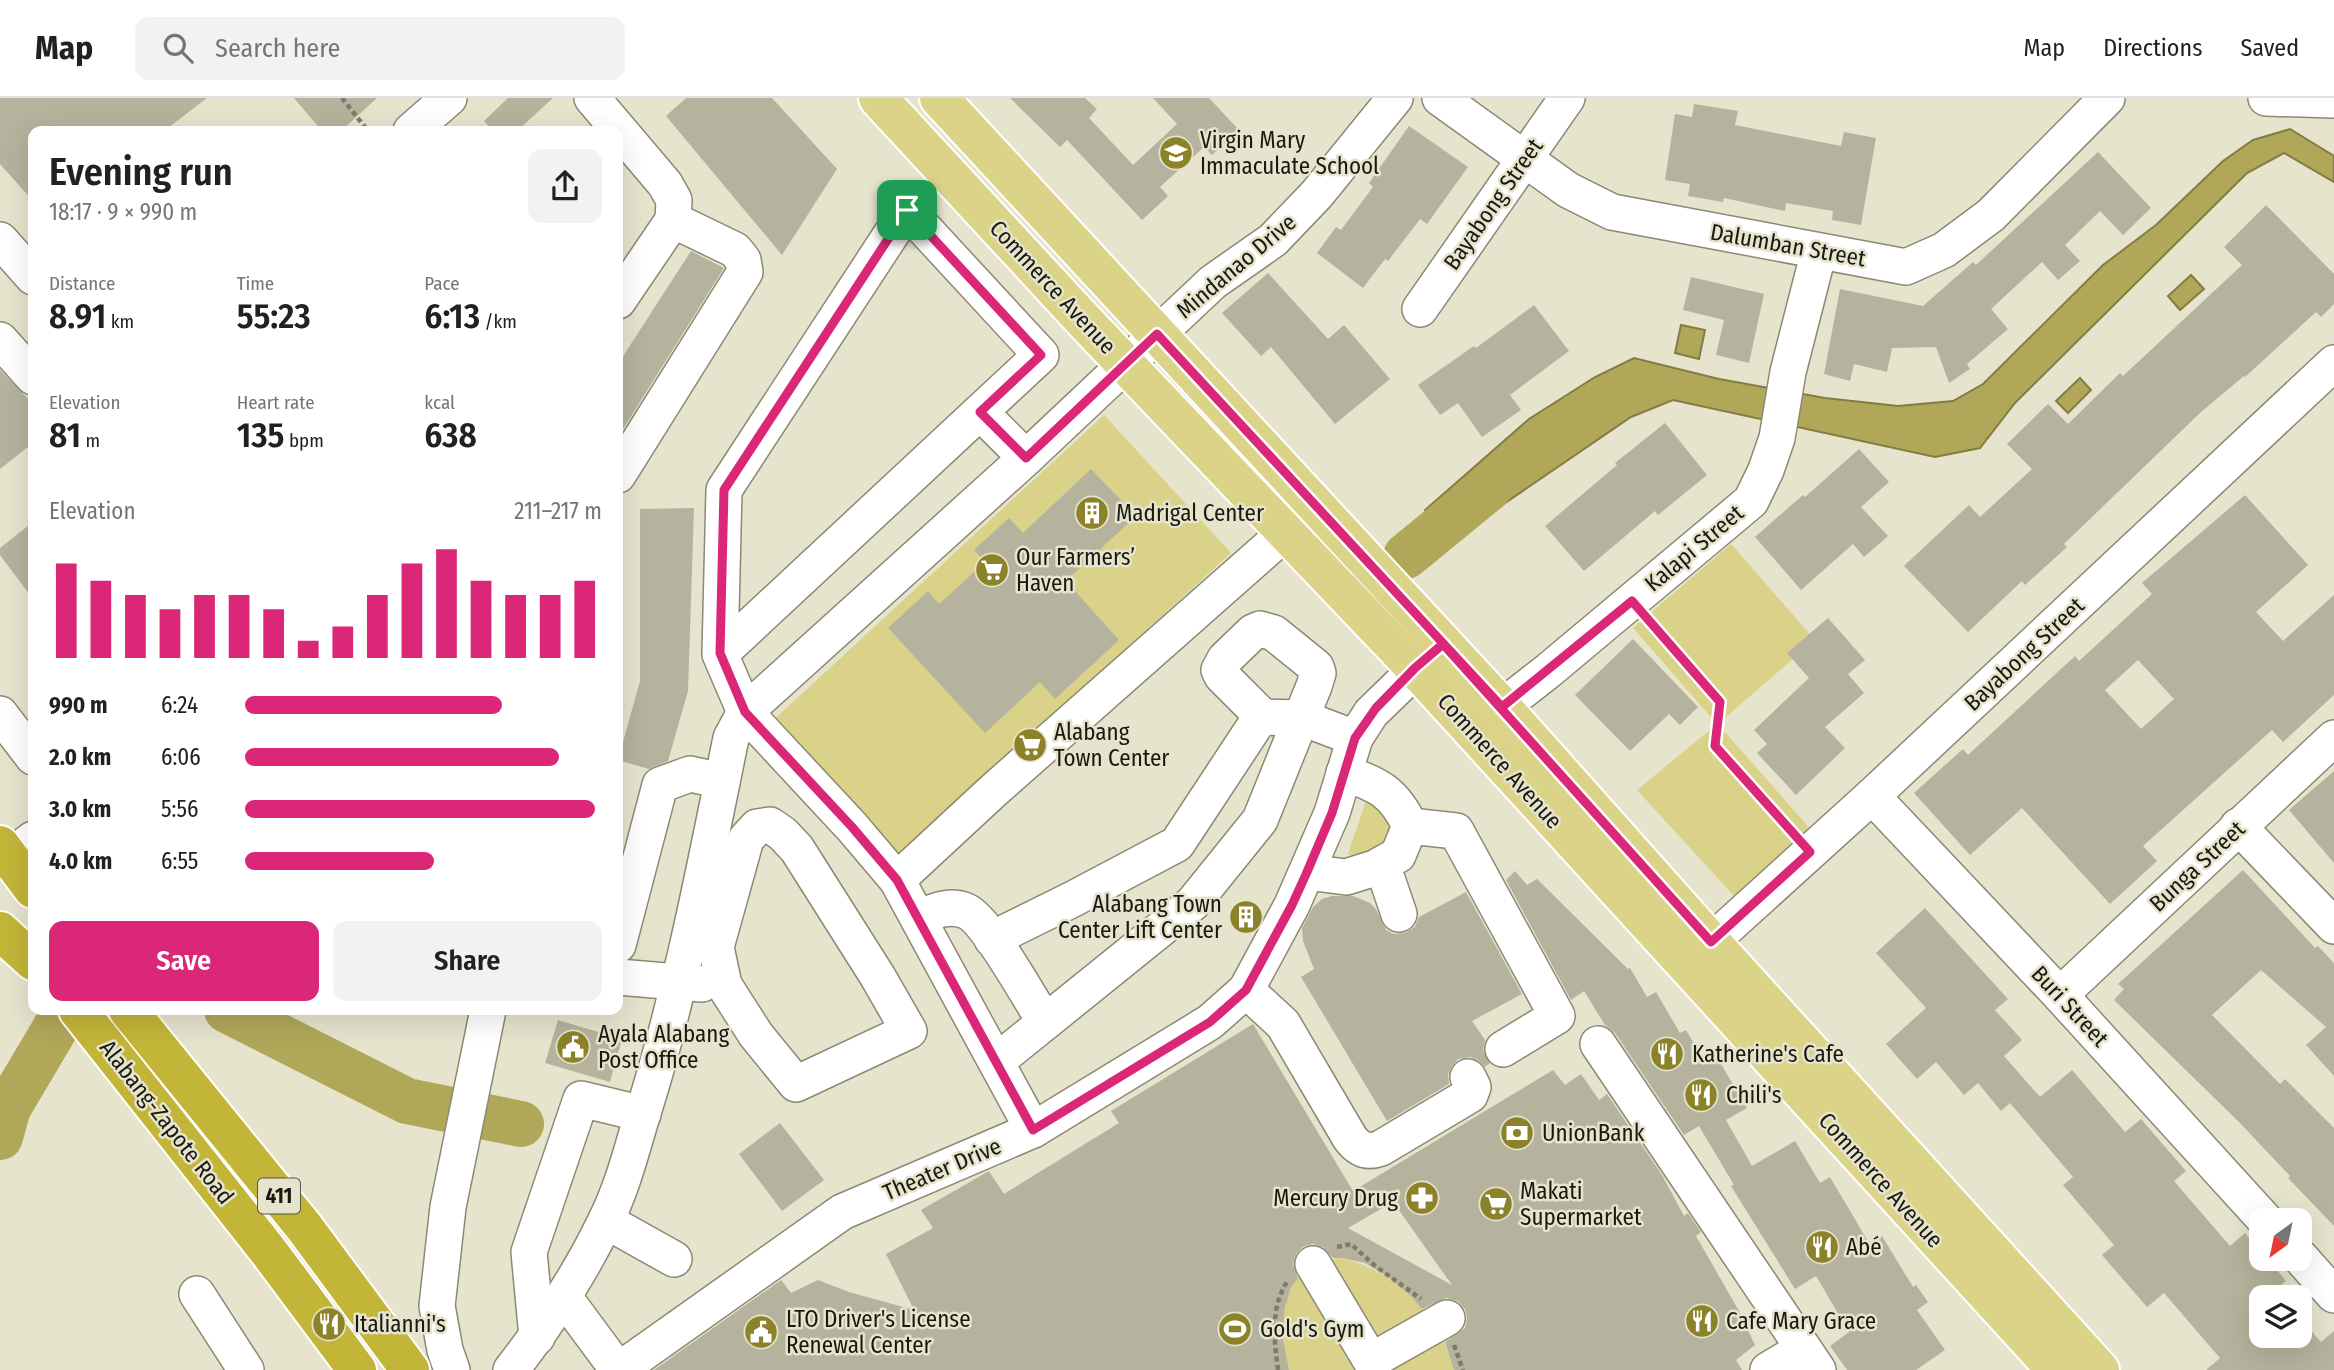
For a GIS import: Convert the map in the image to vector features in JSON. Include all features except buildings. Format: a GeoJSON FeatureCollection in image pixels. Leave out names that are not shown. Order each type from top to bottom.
{"type":"FeatureCollection","features":[{"type":"Feature","properties":{"kind":"highway"},"geometry":{"type":"LineString","coordinates":[[14,847],[28,878]]}},
{"type":"Feature","properties":{"kind":"highway"},"geometry":{"type":"LineString","coordinates":[[0,932],[28,957]]}},
{"type":"Feature","properties":{"kind":"highway","name":"Alabang-Zapote Road"},"geometry":{"type":"LineString","coordinates":[[82,1015],[269,1252],[357,1370]]}},
{"type":"Feature","properties":{"kind":"highway","name":"Alabang-Zapote Road"},"geometry":{"type":"LineString","coordinates":[[135,1018],[304,1227],[410,1370]]}},
{"type":"Feature","properties":{"kind":"main road","name":"Commerce Avenue"},"geometry":{"type":"LineString","coordinates":[[878,98],[1286,533],[1429,656],[1502,707],[1711,942],[2100,1370]]}},
{"type":"Feature","properties":{"kind":"main road","name":"Commerce Avenue"},"geometry":{"type":"LineString","coordinates":[[939,98],[1157,334],[1429,656],[2056,1370]]}},
{"type":"Feature","properties":{"kind":"street"},"geometry":{"type":"LineString","coordinates":[[417,126],[449,98]]}},
{"type":"Feature","properties":{"kind":"street"},"geometry":{"type":"LineString","coordinates":[[592,98],[615,126]]}},
{"type":"Feature","properties":{"kind":"street","name":"Mindanao Drive"},"geometry":{"type":"LineString","coordinates":[[745,712],[1026,458],[1213,282],[1273,240],[1317,194],[1395,98]]}},
{"type":"Feature","properties":{"kind":"street","name":"Dalumban Street"},"geometry":{"type":"LineString","coordinates":[[1440,98],[1568,190],[1612,212],[1906,267],[1944,250],[1991,215],[2107,98]]}},
{"type":"Feature","properties":{"kind":"street","name":"Bayabong Street"},"geometry":{"type":"LineString","coordinates":[[1420,309],[1567,98]]}},
{"type":"Feature","properties":{"kind":"street"},"geometry":{"type":"LineString","coordinates":[[2266,98],[2334,100]]}},
{"type":"Feature","properties":{"kind":"street"},"geometry":{"type":"LineString","coordinates":[[623,135],[670,191],[674,200],[673,220],[623,294]]}},
{"type":"Feature","properties":{"kind":"street"},"geometry":{"type":"LineString","coordinates":[[720,653],[1041,355],[907,210],[724,490],[720,653],[745,712],[852,827],[897,880],[1033,1130]]}},
{"type":"Feature","properties":{"kind":"street"},"geometry":{"type":"LineString","coordinates":[[623,466],[745,272],[743,260],[735,250],[673,220]]}},
{"type":"Feature","properties":{"kind":"street"},"geometry":{"type":"LineString","coordinates":[[0,240],[28,271]]}},
{"type":"Feature","properties":{"kind":"street","name":"Kalapi Street"},"geometry":{"type":"LineString","coordinates":[[1502,707],[1751,501],[1777,438],[1788,372],[1819,251]]}},
{"type":"Feature","properties":{"kind":"street"},"geometry":{"type":"LineString","coordinates":[[0,340],[28,371]]}},
{"type":"Feature","properties":{"kind":"street","name":"Bayabong Street"},"geometry":{"type":"LineString","coordinates":[[1711,942],[1872,796],[2334,363]]}},
{"type":"Feature","properties":{"kind":"street"},"geometry":{"type":"LineString","coordinates":[[980,412],[1026,458]]}},
{"type":"Feature","properties":{"kind":"street"},"geometry":{"type":"LineString","coordinates":[[897,880],[993,791],[1286,533]]}},
{"type":"Feature","properties":{"kind":"street"},"geometry":{"type":"LineString","coordinates":[[997,1061],[1194,903],[1260,820],[1318,673],[1316,667],[1274,633],[1260,629],[1253,632],[1224,659],[1219,670],[1263,717]]}},
{"type":"Feature","properties":{"kind":"street","name":"Theater Drive"},"geometry":{"type":"LineString","coordinates":[[618,1370],[842,1212],[1033,1130],[1199,1029],[1246,990],[1307,872],[1332,813],[1355,738],[1371,713],[1429,656]]}},
{"type":"Feature","properties":{"kind":"street"},"geometry":{"type":"LineString","coordinates":[[512,1370],[564,1297],[606,1221],[622,1180],[657,1070],[680,982],[731,738],[745,712]]}},
{"type":"Feature","properties":{"kind":"street"},"geometry":{"type":"LineString","coordinates":[[0,714],[28,750]]}},
{"type":"Feature","properties":{"kind":"street"},"geometry":{"type":"LineString","coordinates":[[992,939],[1073,900],[1177,844],[1263,717],[1302,718],[1355,738]]}},
{"type":"Feature","properties":{"kind":"street","name":"Bunga Street"},"geometry":{"type":"LineString","coordinates":[[2060,995],[2334,737]]}},
{"type":"Feature","properties":{"kind":"street"},"geometry":{"type":"LineString","coordinates":[[1307,872],[1346,877],[1382,864],[1398,855],[1410,826],[1401,807],[1376,784],[1344,773]]}},
{"type":"Feature","properties":{"kind":"street"},"geometry":{"type":"LineString","coordinates":[[623,926],[660,785],[690,774],[722,781]]}},
{"type":"Feature","properties":{"kind":"street","name":"Buri Street"},"geometry":{"type":"LineString","coordinates":[[1872,796],[2060,995],[2254,1208]]}},
{"type":"Feature","properties":{"kind":"street"},"geometry":{"type":"LineString","coordinates":[[770,825],[797,849],[878,976],[909,1031],[796,1084],[756,1035],[724,985],[716,947],[746,839],[757,827],[770,825]]}},
{"type":"Feature","properties":{"kind":"street"},"geometry":{"type":"LineString","coordinates":[[1410,826],[1456,831],[1557,1016],[1503,1049]]}},
{"type":"Feature","properties":{"kind":"street"},"geometry":{"type":"LineString","coordinates":[[2238,826],[2334,926]]}},
{"type":"Feature","properties":{"kind":"street"},"geometry":{"type":"LineString","coordinates":[[1382,864],[1399,914]]}},
{"type":"Feature","properties":{"kind":"street"},"geometry":{"type":"LineString","coordinates":[[919,918],[943,908],[973,915],[992,939],[1045,1022]]}},
{"type":"Feature","properties":{"kind":"street"},"geometry":{"type":"LineString","coordinates":[[623,977],[724,985]]}},
{"type":"Feature","properties":{"kind":"street"},"geometry":{"type":"LineString","coordinates":[[1246,990],[1283,1024],[1350,1138],[1363,1150],[1381,1148],[1470,1095],[1473,1087],[1468,1077]]}},
{"type":"Feature","properties":{"kind":"street"},"geometry":{"type":"LineString","coordinates":[[452,1370],[445,1350],[437,1306],[448,1207],[486,1017]]}},
{"type":"Feature","properties":{"kind":"street"},"geometry":{"type":"LineString","coordinates":[[1598,1044],[1811,1360],[1768,1370]]}},
{"type":"Feature","properties":{"kind":"street"},"geometry":{"type":"LineString","coordinates":[[537,1337],[529,1252],[581,1099],[643,1114]]}},
{"type":"Feature","properties":{"kind":"street"},"geometry":{"type":"LineString","coordinates":[[606,1221],[674,1259]]}},
{"type":"Feature","properties":{"kind":"street"},"geometry":{"type":"LineString","coordinates":[[1313,1264],[1370,1367],[1447,1318]]}},
{"type":"Feature","properties":{"kind":"street"},"geometry":{"type":"LineString","coordinates":[[2312,1270],[2334,1295]]}},
{"type":"Feature","properties":{"kind":"street"},"geometry":{"type":"LineString","coordinates":[[197,1293],[246,1370]]}},
{"type":"Feature","properties":{"kind":"street"},"geometry":{"type":"LineString","coordinates":[[564,1297],[618,1370]]}},
{"type":"Feature","properties":{"kind":"path"},"geometry":{"type":"LineString","coordinates":[[342,98],[364,126]]}},
{"type":"Feature","properties":{"kind":"path"},"geometry":{"type":"LineString","coordinates":[[1632,601],[1720,702],[1715,746],[1810,852]]}},
{"type":"Feature","properties":{"kind":"shaded area"},"geometry":{"type":"Polygon","coordinates":[[[2290,129],[2334,156],[2334,182],[2284,153],[2247,173],[2015,403],[1980,448],[1935,457],[1673,400],[1631,417],[1451,540],[1425,510],[1529,419],[1595,377],[1634,358],[1719,379],[1825,398],[1898,406],[1953,401],[1983,384],[2103,265],[2156,225],[2223,161],[2253,140],[2290,129]]]}},
{"type":"Feature","properties":{"kind":"shaded area"},"geometry":{"type":"Polygon","coordinates":[[[2191,275],[2204,289],[2180,310],[2168,296],[2191,275]]]}},
{"type":"Feature","properties":{"kind":"shaded area"},"geometry":{"type":"Polygon","coordinates":[[[1681,325],[1705,330],[1699,359],[1675,353],[1681,325]]]}},
{"type":"Feature","properties":{"kind":"shaded area"},"geometry":{"type":"Polygon","coordinates":[[[2080,378],[2091,390],[2068,413],[2056,401],[2080,378]]]}},
{"type":"Feature","properties":{"kind":"shaded area"},"geometry":{"type":"Polygon","coordinates":[[[1104,415],[1231,553],[894,860],[768,725],[1104,415]]]}},
{"type":"Feature","properties":{"kind":"shaded area"},"geometry":{"type":"Polygon","coordinates":[[[1731,544],[1815,640],[1718,724],[1813,832],[1734,896],[1637,790],[1717,724],[1633,628],[1731,544]]]}},
{"type":"Feature","properties":{"kind":"shaded area"},"geometry":{"type":"Polygon","coordinates":[[[1368,795],[1392,826],[1390,842],[1359,860],[1348,854],[1368,795]]]}},
{"type":"Feature","properties":{"kind":"shaded area"},"geometry":{"type":"Polygon","coordinates":[[[1342,1258],[1381,1274],[1413,1299],[1438,1331],[1454,1370],[1289,1370],[1283,1333],[1284,1314],[1295,1282],[1306,1270],[1322,1262],[1342,1258]]]}},
{"type":"Feature","properties":{"kind":"waterway"},"geometry":{"type":"LineString","coordinates":[[1406,556],[1489,488]]}},
{"type":"Feature","properties":{"kind":"waterway"},"geometry":{"type":"LineString","coordinates":[[0,1137],[8,1108],[63,1015]]}},
{"type":"Feature","properties":{"kind":"waterway"},"geometry":{"type":"LineString","coordinates":[[237,1015],[407,1101],[521,1124]]}},
{"type":"Feature","properties":{"kind":"place","name":"Virgin Mary Immaculate School"},"geometry":{"type":"Point","coordinates":[1176,153]}},
{"type":"Feature","properties":{"kind":"place","name":"Madrigal Center"},"geometry":{"type":"Point","coordinates":[1092,513]}},
{"type":"Feature","properties":{"kind":"place","name":"Our Farmers’ Haven"},"geometry":{"type":"Point","coordinates":[992,570]}},
{"type":"Feature","properties":{"kind":"place","name":"Alabang Town Center"},"geometry":{"type":"Point","coordinates":[1030,745]}},
{"type":"Feature","properties":{"kind":"place","name":"Alabang Town Center Lift Center"},"geometry":{"type":"Point","coordinates":[1246,917]}},
{"type":"Feature","properties":{"kind":"place","name":"Ayala Alabang Post Office"},"geometry":{"type":"Point","coordinates":[573,1047]}},
{"type":"Feature","properties":{"kind":"place","name":"Katherine's Cafe"},"geometry":{"type":"Point","coordinates":[1667,1054]}},
{"type":"Feature","properties":{"kind":"place","name":"Chili's"},"geometry":{"type":"Point","coordinates":[1701,1095]}},
{"type":"Feature","properties":{"kind":"place","name":"UnionBank"},"geometry":{"type":"Point","coordinates":[1517,1133]}},
{"type":"Feature","properties":{"kind":"place","name":"Mercury Drug"},"geometry":{"type":"Point","coordinates":[1422,1198]}},
{"type":"Feature","properties":{"kind":"place","name":"Makati Supermarket"},"geometry":{"type":"Point","coordinates":[1496,1204]}},
{"type":"Feature","properties":{"kind":"place","name":"Abé"},"geometry":{"type":"Point","coordinates":[1822,1247]}},
{"type":"Feature","properties":{"kind":"place","name":"Cafe Mary Grace"},"geometry":{"type":"Point","coordinates":[1702,1321]}},
{"type":"Feature","properties":{"kind":"place","name":"Italianni's"},"geometry":{"type":"Point","coordinates":[329,1324]}},
{"type":"Feature","properties":{"kind":"place","name":"Gold's Gym"},"geometry":{"type":"Point","coordinates":[1235,1329]}},
{"type":"Feature","properties":{"kind":"place","name":"LTO Driver's License Renewal Center"},"geometry":{"type":"Point","coordinates":[761,1332]}},
{"type":"Feature","properties":{"kind":"route"},"geometry":{"type":"LineString","coordinates":[[907,210],[1041,355],[980,412],[1026,458],[1157,334],[1502,707],[1632,601],[1720,702],[1715,746],[1810,852],[1711,942],[1443,644],[1371,713],[1355,738],[1332,813],[1307,872],[1246,990],[1210,1022],[1169,1049],[1033,1130],[897,880],[852,827],[745,712],[720,653],[724,490],[907,210]]}}]}
